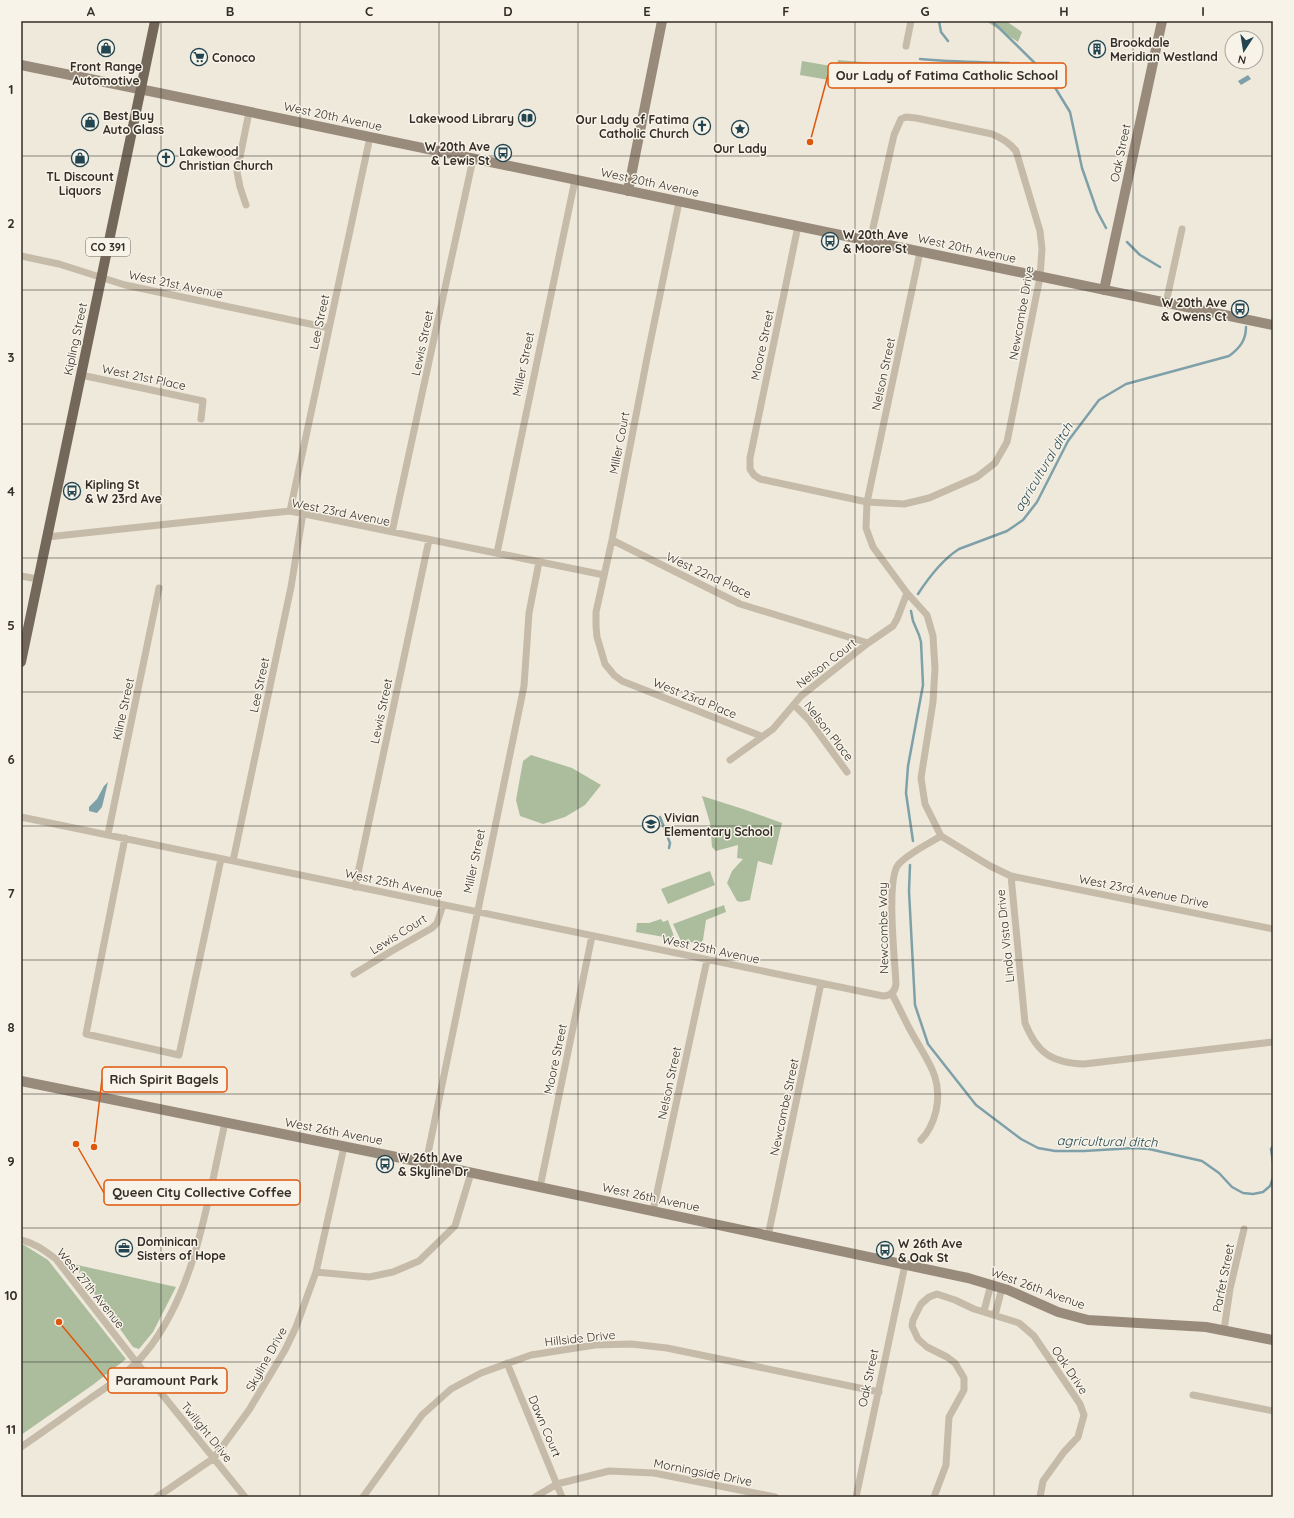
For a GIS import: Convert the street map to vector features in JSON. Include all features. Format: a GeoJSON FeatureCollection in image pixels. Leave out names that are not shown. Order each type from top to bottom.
{"type":"FeatureCollection","features":[{"type":"Feature","properties":{"kind":"main road","name":"Kipling Street"},"geometry":{"type":"LineString","coordinates":[[21,662],[155,21]]}},
{"type":"Feature","properties":{"kind":"street"},"geometry":{"type":"LineString","coordinates":[[628,191],[662,21]]}},
{"type":"Feature","properties":{"kind":"street"},"geometry":{"type":"LineString","coordinates":[[906,46],[911,21]]}},
{"type":"Feature","properties":{"kind":"street","name":"Oak Street"},"geometry":{"type":"LineString","coordinates":[[1104,290],[1162,21]]}},
{"type":"Feature","properties":{"kind":"street","name":"West 20th Avenue"},"geometry":{"type":"LineString","coordinates":[[21,65],[1273,325]]}},
{"type":"Feature","properties":{"kind":"street"},"geometry":{"type":"LineString","coordinates":[[246,205],[237,172],[249,112]]}},
{"type":"Feature","properties":{"kind":"street","name":"Newcombe Drive"},"geometry":{"type":"LineString","coordinates":[[750,469],[754,475],[760,479],[867,502],[904,504],[929,498],[977,477],[995,463],[1008,442],[1040,277],[1042,249],[1040,231],[1023,170],[1016,151],[1011,144],[1003,138],[992,134],[916,118],[906,117],[901,119],[894,135],[870,241]]}},
{"type":"Feature","properties":{"kind":"street","name":"Lee Street"},"geometry":{"type":"LineString","coordinates":[[290,511],[370,137]]}},
{"type":"Feature","properties":{"kind":"street","name":"Lewis Street"},"geometry":{"type":"LineString","coordinates":[[392,532],[473,159]]}},
{"type":"Feature","properties":{"kind":"street","name":"Miller Street"},"geometry":{"type":"LineString","coordinates":[[497,553],[575,180]]}},
{"type":"Feature","properties":{"kind":"street","name":"Miller Court"},"geometry":{"type":"LineString","coordinates":[[622,681],[614,675],[605,664],[597,637],[596,612],[612,540],[648,353],[680,202]]}},
{"type":"Feature","properties":{"kind":"street","name":"Moore Street"},"geometry":{"type":"LineString","coordinates":[[750,469],[750,458],[798,226]]}},
{"type":"Feature","properties":{"kind":"street"},"geometry":{"type":"LineString","coordinates":[[1166,303],[1182,229]]}},
{"type":"Feature","properties":{"kind":"street","name":"Nelson Street"},"geometry":{"type":"LineString","coordinates":[[867,502],[920,252]]}},
{"type":"Feature","properties":{"kind":"street","name":"West 21st Avenue"},"geometry":{"type":"LineString","coordinates":[[21,256],[59,264],[125,285],[329,328]]}},
{"type":"Feature","properties":{"kind":"street","name":"West 21st Place"},"geometry":{"type":"LineString","coordinates":[[81,375],[203,401],[201,419]]}},
{"type":"Feature","properties":{"kind":"street"},"geometry":{"type":"LineString","coordinates":[[867,502],[866,528],[873,547],[907,593],[927,615],[933,636],[935,669],[934,698],[921,778],[925,804],[940,836]]}},
{"type":"Feature","properties":{"kind":"street","name":"West 23rd Avenue"},"geometry":{"type":"LineString","coordinates":[[47,537],[290,511],[604,575]]}},
{"type":"Feature","properties":{"kind":"street","name":"Lee Street"},"geometry":{"type":"LineString","coordinates":[[233,861],[291,587],[303,513]]}},
{"type":"Feature","properties":{"kind":"street","name":"Lewis Street"},"geometry":{"type":"LineString","coordinates":[[355,887],[429,540]]}},
{"type":"Feature","properties":{"kind":"street","name":"West 22nd Place"},"geometry":{"type":"LineString","coordinates":[[612,540],[740,604],[868,643]]}},
{"type":"Feature","properties":{"kind":"street","name":"Miller Street"},"geometry":{"type":"LineString","coordinates":[[426,1163],[524,686],[529,613],[539,562]]}},
{"type":"Feature","properties":{"kind":"street"},"geometry":{"type":"LineString","coordinates":[[21,576],[38,580]]}},
{"type":"Feature","properties":{"kind":"street","name":"Kline Street"},"geometry":{"type":"LineString","coordinates":[[108,834],[159,588]]}},
{"type":"Feature","properties":{"kind":"street","name":"Nelson Court"},"geometry":{"type":"LineString","coordinates":[[730,760],[774,728],[801,696],[868,643],[893,626],[898,619],[907,593]]}},
{"type":"Feature","properties":{"kind":"street","name":"West 23rd Place"},"geometry":{"type":"LineString","coordinates":[[622,681],[761,736]]}},
{"type":"Feature","properties":{"kind":"street","name":"Nelson Place"},"geometry":{"type":"LineString","coordinates":[[794,705],[809,720],[847,772]]}},
{"type":"Feature","properties":{"kind":"street","name":"West 25th Avenue"},"geometry":{"type":"LineString","coordinates":[[21,817],[880,996],[892,994]]}},
{"type":"Feature","properties":{"kind":"street","name":"Linda Vista Drive"},"geometry":{"type":"LineString","coordinates":[[940,836],[990,866],[1011,876],[1025,1023],[1030,1034],[1043,1051],[1050,1056],[1062,1062],[1084,1064],[1273,1042]]}},
{"type":"Feature","properties":{"kind":"street","name":"Newcombe Way"},"geometry":{"type":"LineString","coordinates":[[892,994],[895,990],[896,984],[892,889],[894,872],[898,865],[940,836]]}},
{"type":"Feature","properties":{"kind":"street"},"geometry":{"type":"LineString","coordinates":[[125,838],[86,1034],[179,1055],[221,859]]}},
{"type":"Feature","properties":{"kind":"street","name":"West 23rd Avenue Drive"},"geometry":{"type":"LineString","coordinates":[[1011,876],[1273,929]]}},
{"type":"Feature","properties":{"kind":"street","name":"Lewis Court"},"geometry":{"type":"LineString","coordinates":[[354,974],[432,928],[436,923],[443,905]]}},
{"type":"Feature","properties":{"kind":"street","name":"Moore Street"},"geometry":{"type":"LineString","coordinates":[[540,1187],[592,936]]}},
{"type":"Feature","properties":{"kind":"street","name":"Nelson Street"},"geometry":{"type":"LineString","coordinates":[[653,1211],[707,960]]}},
{"type":"Feature","properties":{"kind":"street","name":"Newcombe Street"},"geometry":{"type":"LineString","coordinates":[[768,1236],[821,983]]}},
{"type":"Feature","properties":{"kind":"street"},"geometry":{"type":"LineString","coordinates":[[892,994],[909,1029],[933,1071],[938,1086],[938,1102],[934,1119],[928,1133],[921,1140]]}},
{"type":"Feature","properties":{"kind":"street","name":"West 26th Avenue"},"geometry":{"type":"LineString","coordinates":[[21,1081],[426,1163],[991,1284],[1058,1312],[1088,1320],[1113,1323],[1190,1325],[1273,1340]]}},
{"type":"Feature","properties":{"kind":"street"},"geometry":{"type":"LineString","coordinates":[[21,1447],[122,1376],[146,1352],[165,1324],[183,1289],[197,1247],[225,1123]]}},
{"type":"Feature","properties":{"kind":"street","name":"Skyline Drive"},"geometry":{"type":"LineString","coordinates":[[157,1497],[214,1458],[249,1410],[286,1350],[316,1272],[344,1147]]}},
{"type":"Feature","properties":{"kind":"street"},"geometry":{"type":"LineString","coordinates":[[316,1272],[369,1277],[393,1272],[419,1261],[456,1226],[471,1173]]}},
{"type":"Feature","properties":{"kind":"street","name":"Parfet Street"},"geometry":{"type":"LineString","coordinates":[[1224,1330],[1230,1289],[1244,1229]]}},
{"type":"Feature","properties":{"kind":"street","name":"West 27th Avenue"},"geometry":{"type":"LineString","coordinates":[[21,1240],[44,1250],[56,1259],[136,1362]]}},
{"type":"Feature","properties":{"kind":"street","name":"Oak Street"},"geometry":{"type":"LineString","coordinates":[[856,1497],[905,1265]]}},
{"type":"Feature","properties":{"kind":"street"},"geometry":{"type":"LineString","coordinates":[[984,1311],[991,1284]]}},
{"type":"Feature","properties":{"kind":"street"},"geometry":{"type":"LineString","coordinates":[[995,1315],[1002,1288]]}},
{"type":"Feature","properties":{"kind":"street","name":"Oak Drive"},"geometry":{"type":"LineString","coordinates":[[934,1497],[946,1465],[950,1417],[964,1390],[964,1378],[951,1360],[927,1347],[918,1339],[912,1326],[913,1320],[921,1304],[929,1297],[937,1294],[1019,1323],[1034,1336],[1080,1404],[1084,1415],[1078,1437],[1064,1452],[1043,1481],[1040,1497]]}},
{"type":"Feature","properties":{"kind":"street","name":"Hillside Drive"},"geometry":{"type":"LineString","coordinates":[[364,1497],[422,1415],[451,1389],[481,1373],[531,1354],[595,1345],[631,1344],[674,1349],[879,1392]]}},
{"type":"Feature","properties":{"kind":"street","name":"Twilight Drive"},"geometry":{"type":"LineString","coordinates":[[136,1362],[245,1497]]}},
{"type":"Feature","properties":{"kind":"street","name":"Dawn Court"},"geometry":{"type":"LineString","coordinates":[[506,1363],[562,1497]]}},
{"type":"Feature","properties":{"kind":"street"},"geometry":{"type":"LineString","coordinates":[[1193,1395],[1273,1412]]}},
{"type":"Feature","properties":{"kind":"street","name":"Morningside Drive"},"geometry":{"type":"LineString","coordinates":[[535,1497],[557,1484],[609,1471],[654,1473],[775,1497]]}},
{"type":"Feature","properties":{"kind":"green space"},"geometry":{"type":"Polygon","coordinates":[[[986,21],[1006,21],[1022,32],[1018,42],[986,21]]]}},
{"type":"Feature","properties":{"kind":"green space"},"geometry":{"type":"Polygon","coordinates":[[[838,60],[898,65],[895,88],[851,79],[851,76],[836,74],[838,60]]]}},
{"type":"Feature","properties":{"kind":"green space"},"geometry":{"type":"Polygon","coordinates":[[[802,61],[831,66],[829,80],[800,75],[802,61]]]}},
{"type":"Feature","properties":{"kind":"green space"},"geometry":{"type":"Polygon","coordinates":[[[531,755],[572,768],[601,785],[585,805],[565,817],[543,824],[520,816],[516,800],[523,761],[531,755]]]}},
{"type":"Feature","properties":{"kind":"green space"},"geometry":{"type":"Polygon","coordinates":[[[702,796],[782,823],[772,865],[758,861],[750,900],[741,902],[737,901],[727,883],[732,871],[743,859],[737,858],[738,845],[716,851],[712,847],[710,823],[702,796]]]}},
{"type":"Feature","properties":{"kind":"green space"},"geometry":{"type":"Polygon","coordinates":[[[710,871],[715,885],[668,904],[661,889],[710,871]]]}},
{"type":"Feature","properties":{"kind":"green space"},"geometry":{"type":"Polygon","coordinates":[[[724,905],[726,912],[706,920],[703,940],[700,944],[681,941],[673,924],[724,905]]]}},
{"type":"Feature","properties":{"kind":"green space"},"geometry":{"type":"Polygon","coordinates":[[[661,919],[663,922],[668,920],[675,939],[636,932],[637,923],[649,923],[661,919]]]}},
{"type":"Feature","properties":{"kind":"green space"},"geometry":{"type":"Polygon","coordinates":[[[21,1245],[24,1245],[48,1260],[126,1359],[94,1384],[21,1435],[21,1245]]]}},
{"type":"Feature","properties":{"kind":"green space"},"geometry":{"type":"Polygon","coordinates":[[[73,1264],[176,1287],[153,1332],[139,1349],[133,1347],[73,1264]]]}},
{"type":"Feature","properties":{"kind":"water"},"geometry":{"type":"Polygon","coordinates":[[[1248,75],[1251,79],[1241,85],[1238,81],[1248,75]]]}},
{"type":"Feature","properties":{"kind":"water"},"geometry":{"type":"Polygon","coordinates":[[[108,782],[102,807],[97,813],[89,811],[89,807],[97,799],[108,782]]]}},
{"type":"Feature","properties":{"kind":"waterway"},"geometry":{"type":"LineString","coordinates":[[939,21],[941,32],[948,41]]}},
{"type":"Feature","properties":{"kind":"waterway","name":"agricultural ditch"},"geometry":{"type":"LineString","coordinates":[[992,21],[1048,76],[1070,112],[1082,168],[1097,211],[1106,228]]}},
{"type":"Feature","properties":{"kind":"waterway"},"geometry":{"type":"LineString","coordinates":[[920,59],[1009,63]]}},
{"type":"Feature","properties":{"kind":"waterway","name":"agricultural ditch"},"geometry":{"type":"LineString","coordinates":[[1127,242],[1140,255],[1160,267]]}},
{"type":"Feature","properties":{"kind":"waterway","name":"agricultural ditch"},"geometry":{"type":"LineString","coordinates":[[918,594],[936,569],[953,553],[959,549],[1007,531],[1023,520],[1037,502],[1068,441],[1099,400],[1126,384],[1229,356],[1244,340],[1246,327]]}},
{"type":"Feature","properties":{"kind":"waterway","name":"agricultural ditch"},"geometry":{"type":"LineString","coordinates":[[911,611],[921,642],[923,685],[908,766],[906,793],[913,841]]}},
{"type":"Feature","properties":{"kind":"waterway"},"geometry":{"type":"LineString","coordinates":[[660,817],[670,843],[669,848]]}},
{"type":"Feature","properties":{"kind":"waterway","name":"agricultural ditch"},"geometry":{"type":"LineString","coordinates":[[910,865],[909,891],[915,1005],[928,1044],[976,1105],[1021,1139],[1038,1148],[1055,1151],[1134,1148],[1149,1149],[1202,1161],[1219,1173],[1232,1187],[1243,1193],[1253,1194],[1263,1192],[1270,1186],[1273,1178]]}},
{"type":"Feature","properties":{"kind":"waterway","name":"agricultural ditch"},"geometry":{"type":"LineString","coordinates":[[1273,1146],[1271,1149],[1273,1162]]}},
{"type":"Feature","properties":{"kind":"place","name":"Front Range Automotive"},"geometry":{"type":"Point","coordinates":[106,48]}},
{"type":"Feature","properties":{"kind":"place","name":"Brookdale Meridian Westland"},"geometry":{"type":"Point","coordinates":[1097,49]}},
{"type":"Feature","properties":{"kind":"place","name":"Conoco"},"geometry":{"type":"Point","coordinates":[199,57]}},
{"type":"Feature","properties":{"kind":"place","name":"Lakewood Library"},"geometry":{"type":"Point","coordinates":[527,118]}},
{"type":"Feature","properties":{"kind":"place","name":"Best Buy Auto Glass"},"geometry":{"type":"Point","coordinates":[90,122]}},
{"type":"Feature","properties":{"kind":"place","name":"Our Lady of Fatima Catholic Church"},"geometry":{"type":"Point","coordinates":[702,126]}},
{"type":"Feature","properties":{"kind":"place","name":"Our Lady"},"geometry":{"type":"Point","coordinates":[740,129]}},
{"type":"Feature","properties":{"kind":"place","name":"Our Lady of Fatima Catholic School"},"geometry":{"type":"Point","coordinates":[810,142]}},
{"type":"Feature","properties":{"kind":"place","name":"W 20th Ave & Lewis St"},"geometry":{"type":"Point","coordinates":[503,153]}},
{"type":"Feature","properties":{"kind":"place","name":"TL Discount Liquors"},"geometry":{"type":"Point","coordinates":[80,158]}},
{"type":"Feature","properties":{"kind":"place","name":"Lakewood Christian Church"},"geometry":{"type":"Point","coordinates":[166,158]}},
{"type":"Feature","properties":{"kind":"place","name":"W 20th Ave & Moore St"},"geometry":{"type":"Point","coordinates":[830,241]}},
{"type":"Feature","properties":{"kind":"place","name":"W 20th Ave & Owens Ct"},"geometry":{"type":"Point","coordinates":[1240,309]}},
{"type":"Feature","properties":{"kind":"place","name":"Kipling St & W 23rd Ave"},"geometry":{"type":"Point","coordinates":[72,491]}},
{"type":"Feature","properties":{"kind":"place","name":"Vivian Elementary School"},"geometry":{"type":"Point","coordinates":[651,824]}},
{"type":"Feature","properties":{"kind":"place","name":"Queen City Collective Coffee"},"geometry":{"type":"Point","coordinates":[76,1144]}},
{"type":"Feature","properties":{"kind":"place","name":"Rich Spirit Bagels"},"geometry":{"type":"Point","coordinates":[94,1147]}},
{"type":"Feature","properties":{"kind":"place","name":"W 26th Ave & Skyline Dr"},"geometry":{"type":"Point","coordinates":[385,1164]}},
{"type":"Feature","properties":{"kind":"place","name":"Dominican Sisters of Hope"},"geometry":{"type":"Point","coordinates":[124,1248]}},
{"type":"Feature","properties":{"kind":"place","name":"W 26th Ave & Oak St"},"geometry":{"type":"Point","coordinates":[885,1250]}},
{"type":"Feature","properties":{"kind":"place","name":"Paramount Park"},"geometry":{"type":"Point","coordinates":[59,1322]}}]}
